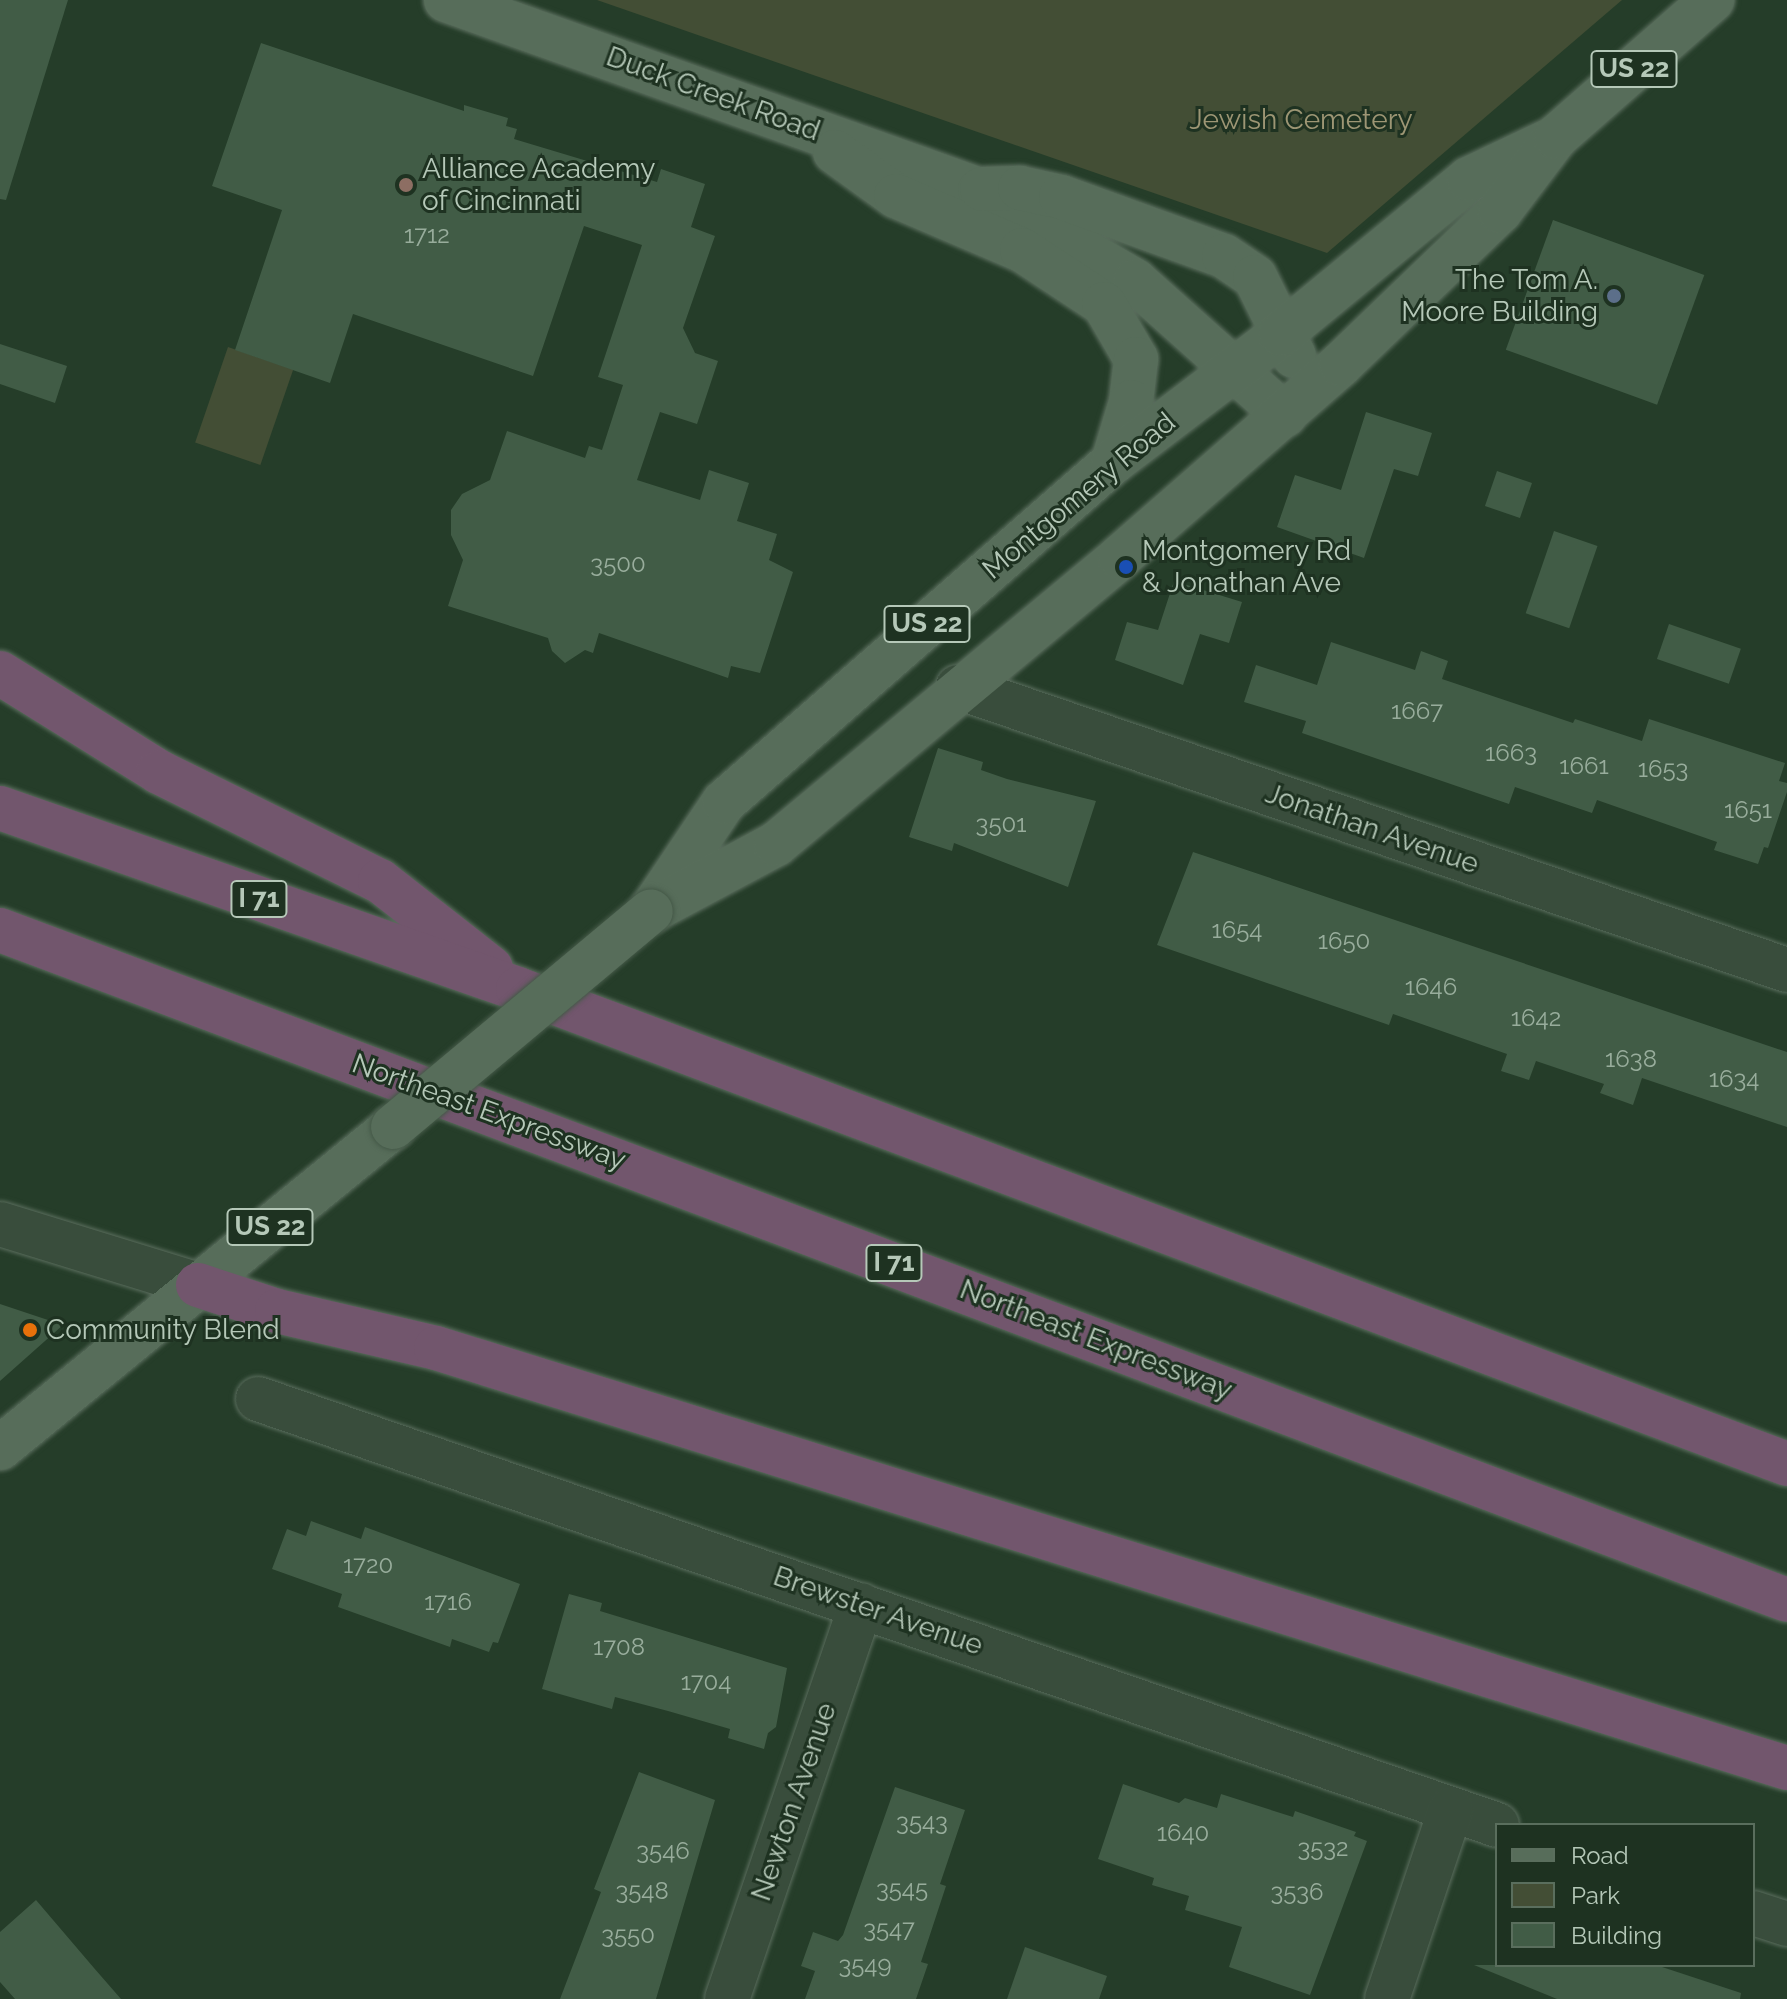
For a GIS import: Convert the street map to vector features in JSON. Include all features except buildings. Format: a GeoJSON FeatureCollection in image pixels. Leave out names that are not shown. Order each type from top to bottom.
{"type":"FeatureCollection","features":[{"type":"Feature","properties":{"kind":"highway"},"geometry":{"type":"LineString","coordinates":[[0,673],[159,772],[380,881],[518,989]]}},
{"type":"Feature","properties":{"kind":"highway","name":"I 71"},"geometry":{"type":"LineString","coordinates":[[0,808],[518,989],[1787,1464]]}},
{"type":"Feature","properties":{"kind":"highway","name":"Northeast Expressway"},"geometry":{"type":"LineString","coordinates":[[0,930],[1787,1600]]}},
{"type":"Feature","properties":{"kind":"highway"},"geometry":{"type":"LineString","coordinates":[[198,1285],[277,1311],[436,1348],[1787,1768]]}},
{"type":"Feature","properties":{"kind":"main road","name":"Duck Creek Road"},"geometry":{"type":"LineString","coordinates":[[446,0],[980,190],[1135,281],[1236,369],[1298,402]]}},
{"type":"Feature","properties":{"kind":"main road","name":"Montgomery Road"},"geometry":{"type":"LineString","coordinates":[[0,1448],[342,1170],[651,911],[776,844],[1298,402],[1500,211],[1556,137],[1712,0]]}},
{"type":"Feature","properties":{"kind":"main road"},"geometry":{"type":"LineString","coordinates":[[809,129],[896,196],[1022,250],[1104,304],[1136,359],[1131,402],[1113,462]]}},
{"type":"Feature","properties":{"kind":"main road","name":"Montgomery Road"},"geometry":{"type":"LineString","coordinates":[[651,911],[724,802],[1113,462],[1281,334],[1469,179],[1556,137]]}},
{"type":"Feature","properties":{"kind":"main road","name":"Duck Creek Road"},"geometry":{"type":"LineString","coordinates":[[980,190],[1020,188],[1061,197],[1224,256],[1255,277],[1281,334],[1298,402]]}},
{"type":"Feature","properties":{"kind":"street","name":"Jonathan Avenue"},"geometry":{"type":"LineString","coordinates":[[958,687],[1787,970]]}},
{"type":"Feature","properties":{"kind":"street"},"geometry":{"type":"LineString","coordinates":[[0,1224],[198,1285]]}},
{"type":"Feature","properties":{"kind":"street","name":"Brewster Avenue"},"geometry":{"type":"LineString","coordinates":[[258,1399],[1495,1824]]}},
{"type":"Feature","properties":{"kind":"street","name":"Newton Avenue"},"geometry":{"type":"LineString","coordinates":[[727,1999],[861,1605]]}},
{"type":"Feature","properties":{"kind":"street"},"geometry":{"type":"LineString","coordinates":[[1387,1999],[1451,1809]]}},
{"type":"Feature","properties":{"kind":"street"},"geometry":{"type":"LineString","coordinates":[[1755,1914],[1787,1924]]}},
{"type":"Feature","properties":{"kind":"green space","name":"Jewish Cemetery"},"geometry":{"type":"Polygon","coordinates":[[[597,0],[1622,0],[1327,253],[597,0]]]}},
{"type":"Feature","properties":{"kind":"green space"},"geometry":{"type":"Polygon","coordinates":[[[228,347],[293,369],[260,465],[195,442],[228,347]]]}},
{"type":"Feature","properties":{"kind":"place","name":"Alliance Academy of Cincinnati"},"geometry":{"type":"Point","coordinates":[406,185]}},
{"type":"Feature","properties":{"kind":"place","name":"The Tom A. Moore Building"},"geometry":{"type":"Point","coordinates":[1614,296]}},
{"type":"Feature","properties":{"kind":"place","name":"Montgomery Rd & Jonathan Ave"},"geometry":{"type":"Point","coordinates":[1126,567]}},
{"type":"Feature","properties":{"kind":"place","name":"Community Blend"},"geometry":{"type":"Point","coordinates":[30,1330]}}]}
